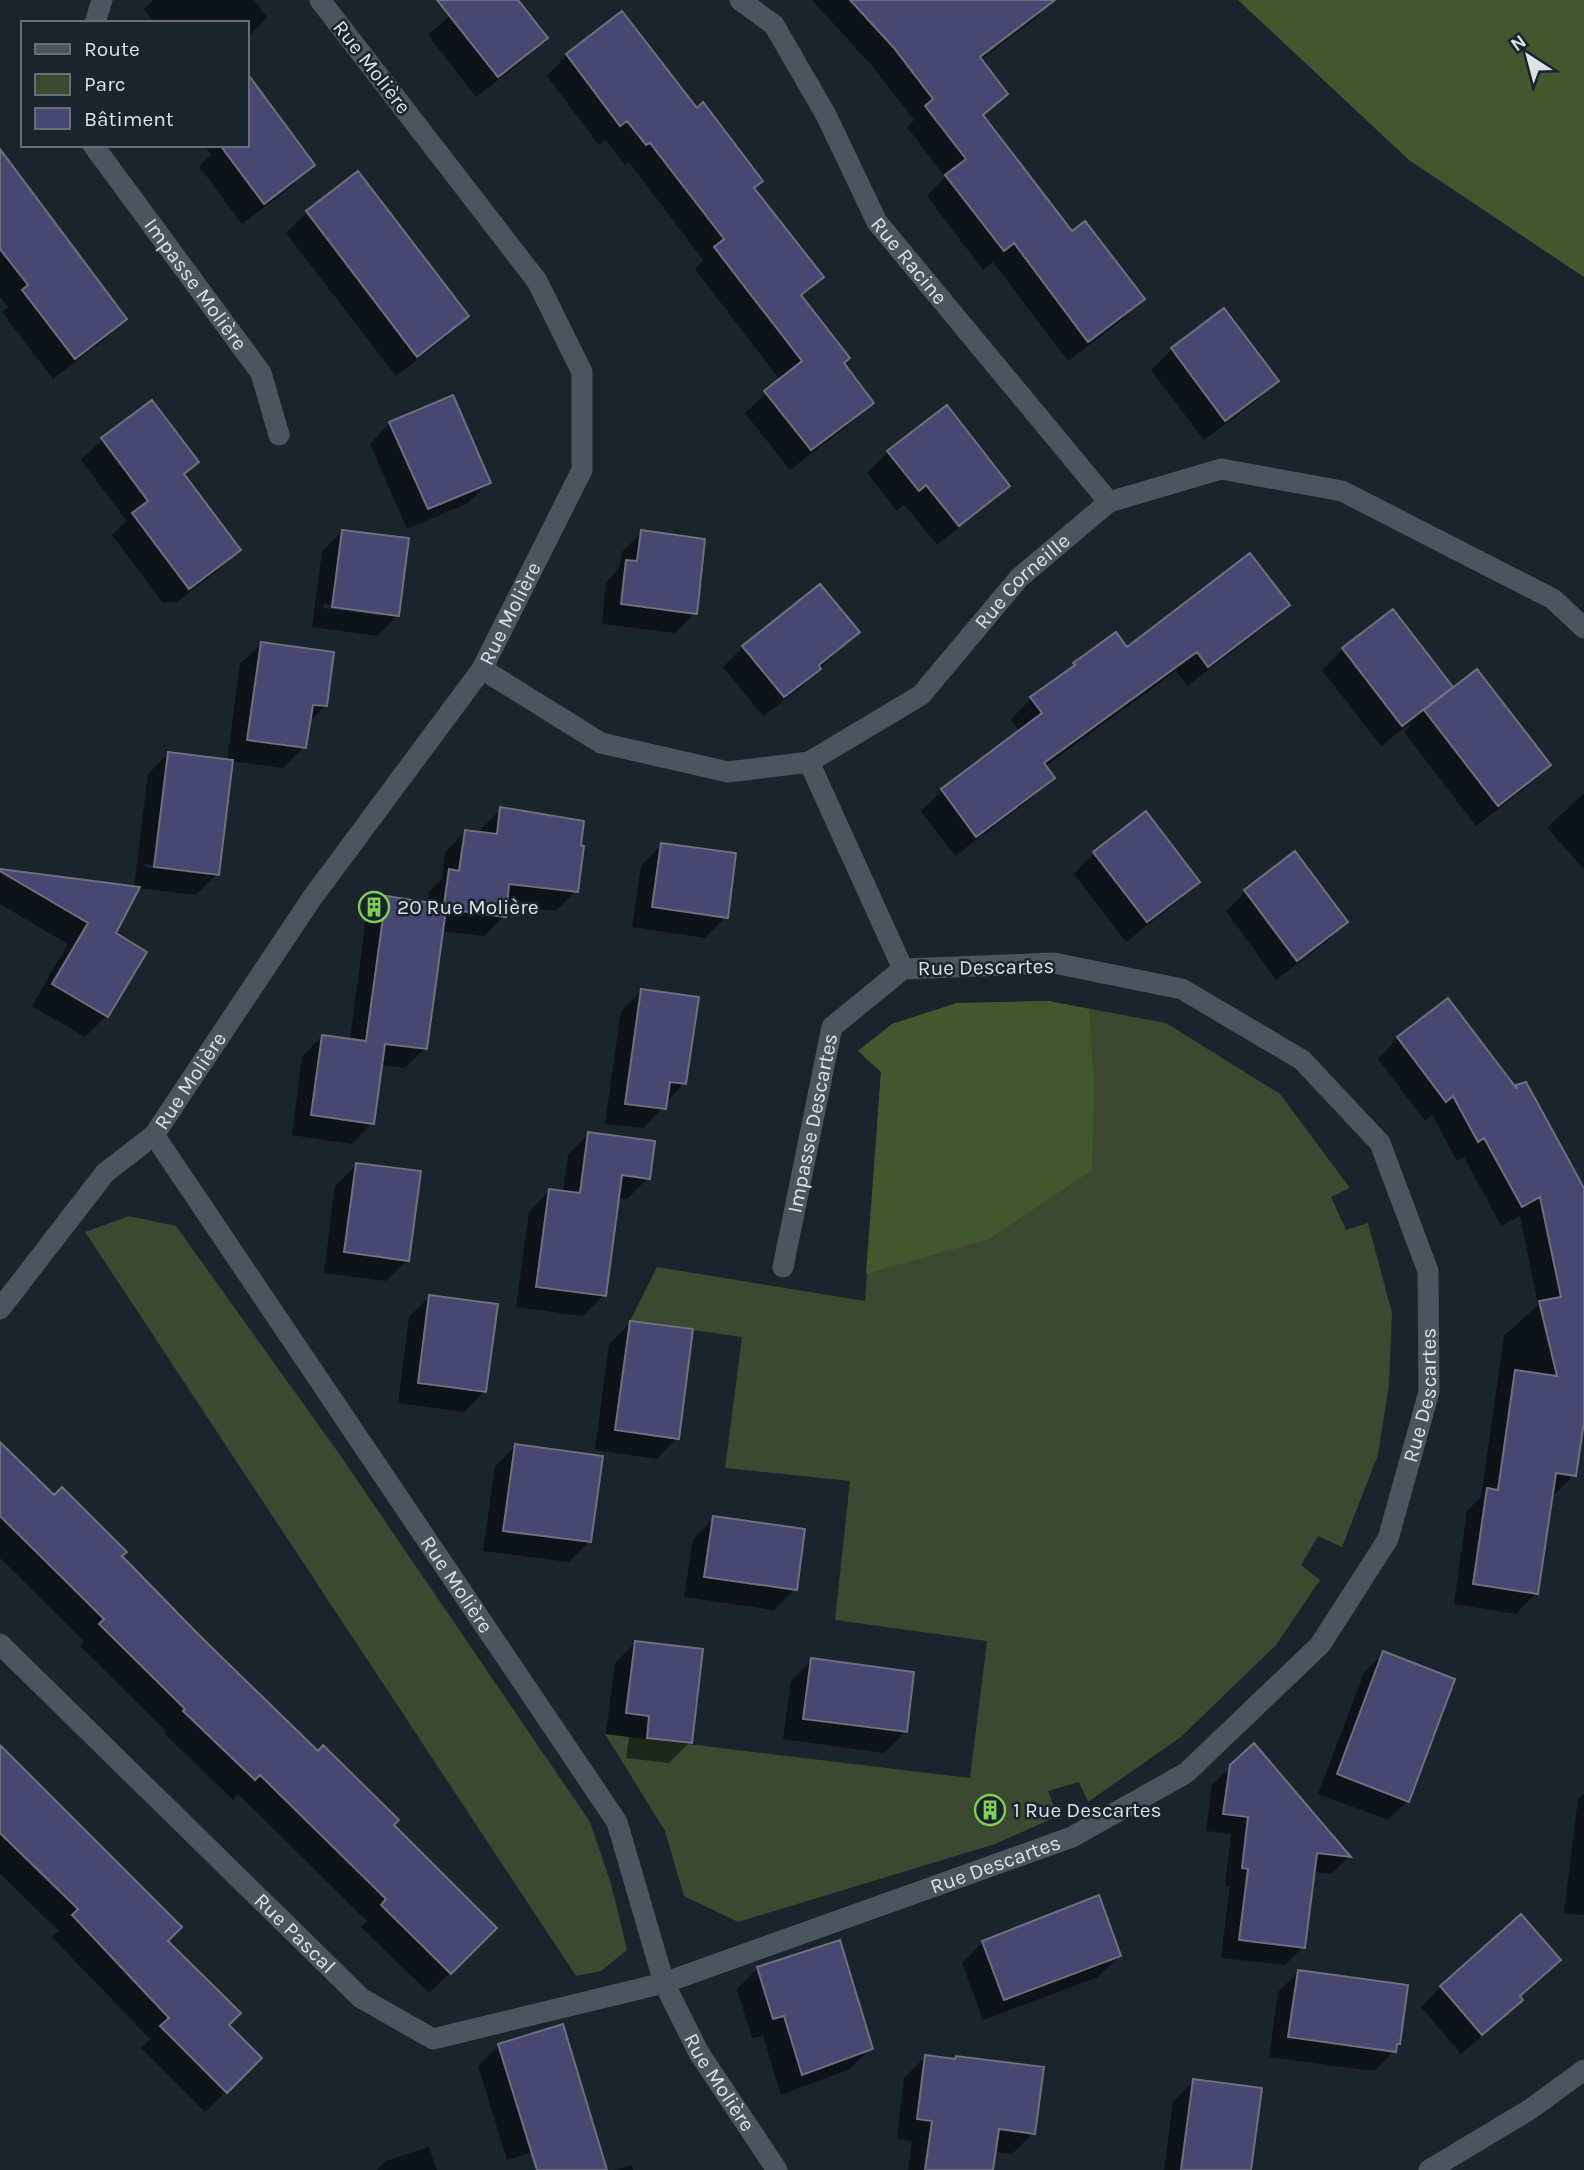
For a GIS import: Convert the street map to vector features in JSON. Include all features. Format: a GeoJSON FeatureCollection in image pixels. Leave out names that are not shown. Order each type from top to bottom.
{"type":"FeatureCollection","features":[{"type":"Feature","properties":{"kind":"street"},"geometry":{"type":"LineString","coordinates":[[96,21],[102,0]]}},
{"type":"Feature","properties":{"kind":"street","name":"Rue Molière"},"geometry":{"type":"LineString","coordinates":[[320,0],[537,281],[582,372],[582,470],[482,669],[312,898],[154,1135],[617,1822],[664,1983],[699,2053],[777,2170]]}},
{"type":"Feature","properties":{"kind":"street","name":"Rue Racine"},"geometry":{"type":"LineString","coordinates":[[740,0],[774,25],[826,115],[877,222],[1109,502]]}},
{"type":"Feature","properties":{"kind":"street","name":"Impasse Molière"},"geometry":{"type":"LineString","coordinates":[[94,147],[261,373],[279,435]]}},
{"type":"Feature","properties":{"kind":"street","name":"Rue Corneille"},"geometry":{"type":"LineString","coordinates":[[482,669],[601,743],[728,772],[809,762],[921,695],[1019,578],[1109,502],[1221,469],[1342,491],[1553,599],[1584,628]]}},
{"type":"Feature","properties":{"kind":"street","name":"Rue Descartes"},"geometry":{"type":"LineString","coordinates":[[664,1983],[1072,1837],[1186,1773],[1320,1645],[1388,1539],[1429,1392],[1428,1271],[1385,1155],[1380,1143],[1302,1060],[1182,989],[1054,963],[904,969],[809,762]]}},
{"type":"Feature","properties":{"kind":"street","name":"Impasse Descartes"},"geometry":{"type":"LineString","coordinates":[[783,1267],[832,1027],[904,969]]}},
{"type":"Feature","properties":{"kind":"street"},"geometry":{"type":"LineString","coordinates":[[0,1309],[105,1174],[154,1135]]}},
{"type":"Feature","properties":{"kind":"street","name":"Rue Pascal"},"geometry":{"type":"LineString","coordinates":[[0,1644],[361,1998],[433,2039],[664,1983]]}},
{"type":"Feature","properties":{"kind":"street"},"geometry":{"type":"LineString","coordinates":[[1429,2170],[1529,2110],[1584,2070]]}},
{"type":"Feature","properties":{"kind":"green space"},"geometry":{"type":"Polygon","coordinates":[[[1238,0],[1584,0],[1584,277],[1409,160],[1238,0]]]}},
{"type":"Feature","properties":{"kind":"green space"},"geometry":{"type":"Polygon","coordinates":[[[1048,1001],[1166,1023],[1280,1094],[1350,1188],[1331,1197],[1346,1230],[1368,1223],[1392,1313],[1389,1385],[1378,1455],[1342,1547],[1318,1536],[1301,1565],[1320,1580],[1276,1645],[1181,1737],[1088,1802],[1079,1782],[1048,1791],[1058,1816],[995,1844],[738,1922],[684,1896],[665,1831],[605,1734],[970,1778],[987,1641],[835,1620],[850,1481],[725,1468],[742,1337],[630,1321],[657,1267],[865,1301],[881,1072],[858,1051],[892,1024],[957,1003],[1048,1001]]]}},
{"type":"Feature","properties":{"kind":"green space"},"geometry":{"type":"Polygon","coordinates":[[[1048,1001],[1089,1009],[1094,1084],[1092,1170],[989,1239],[866,1274],[881,1072],[858,1051],[892,1024],[957,1003],[1048,1001]]]}},
{"type":"Feature","properties":{"kind":"green space"},"geometry":{"type":"Polygon","coordinates":[[[129,1216],[176,1226],[340,1455],[590,1822],[611,1884],[627,1950],[601,1971],[576,1976],[85,1232],[129,1216]]]}},
{"type":"Feature","properties":{"kind":"building"},"geometry":{"type":"Polygon","coordinates":[[[437,0],[518,0],[548,38],[498,77],[437,0]]]}},
{"type":"Feature","properties":{"kind":"building"},"geometry":{"type":"Polygon","coordinates":[[[850,0],[1055,0],[980,57],[1008,94],[983,115],[1072,231],[1085,221],[1145,299],[1088,342],[1014,243],[1004,251],[945,175],[966,159],[925,106],[933,99],[894,48],[850,0]]]}},
{"type":"Feature","properties":{"kind":"building"},"geometry":{"type":"Polygon","coordinates":[[[622,11],[697,108],[703,102],[763,181],[754,188],[824,277],[801,295],[850,358],[844,363],[874,403],[811,450],[764,391],[802,361],[714,247],[724,239],[650,143],[646,145],[627,121],[620,126],[566,54],[622,11]]]}},
{"type":"Feature","properties":{"kind":"building"},"geometry":{"type":"Polygon","coordinates":[[[248,74],[315,165],[264,204],[221,147],[248,147],[248,74]]]}},
{"type":"Feature","properties":{"kind":"building"},"geometry":{"type":"Polygon","coordinates":[[[0,149],[127,319],[75,359],[22,290],[28,285],[0,249],[0,149]]]}},
{"type":"Feature","properties":{"kind":"building"},"geometry":{"type":"Polygon","coordinates":[[[358,171],[469,316],[417,357],[306,211],[358,171]]]}},
{"type":"Feature","properties":{"kind":"building"},"geometry":{"type":"Polygon","coordinates":[[[1224,308],[1279,381],[1225,421],[1171,348],[1224,308]]]}},
{"type":"Feature","properties":{"kind":"building"},"geometry":{"type":"Polygon","coordinates":[[[453,395],[491,483],[428,509],[389,422],[453,395]]]}},
{"type":"Feature","properties":{"kind":"building"},"geometry":{"type":"Polygon","coordinates":[[[152,400],[199,462],[184,474],[241,550],[189,589],[132,513],[148,501],[101,438],[152,400]]]}},
{"type":"Feature","properties":{"kind":"building"},"geometry":{"type":"Polygon","coordinates":[[[947,405],[1010,486],[959,526],[926,485],[919,491],[887,451],[947,405]]]}},
{"type":"Feature","properties":{"kind":"building"},"geometry":{"type":"Polygon","coordinates":[[[342,530],[409,538],[399,616],[332,607],[342,530]]]}},
{"type":"Feature","properties":{"kind":"building"},"geometry":{"type":"Polygon","coordinates":[[[641,530],[705,539],[697,614],[621,604],[626,560],[637,561],[641,530]]]}},
{"type":"Feature","properties":{"kind":"building"},"geometry":{"type":"Polygon","coordinates":[[[1250,553],[1290,605],[1208,667],[1197,652],[1044,763],[1055,778],[976,837],[941,789],[1042,713],[1030,697],[1075,665],[1073,663],[1116,632],[1127,647],[1250,553]]]}},
{"type":"Feature","properties":{"kind":"building"},"geometry":{"type":"Polygon","coordinates":[[[820,584],[860,632],[819,665],[821,669],[784,697],[742,646],[820,584]]]}},
{"type":"Feature","properties":{"kind":"building"},"geometry":{"type":"Polygon","coordinates":[[[1393,609],[1453,687],[1402,726],[1342,648],[1393,609]]]}},
{"type":"Feature","properties":{"kind":"building"},"geometry":{"type":"Polygon","coordinates":[[[261,642],[334,652],[327,706],[313,705],[306,748],[247,740],[261,642]]]}},
{"type":"Feature","properties":{"kind":"building"},"geometry":{"type":"Polygon","coordinates":[[[1477,669],[1551,765],[1498,806],[1424,710],[1477,669]]]}},
{"type":"Feature","properties":{"kind":"building"},"geometry":{"type":"Polygon","coordinates":[[[168,752],[233,760],[219,875],[154,867],[168,752]]]}},
{"type":"Feature","properties":{"kind":"building"},"geometry":{"type":"Polygon","coordinates":[[[500,807],[584,821],[581,845],[584,846],[578,892],[509,884],[506,917],[446,909],[427,1049],[385,1044],[374,1124],[311,1115],[322,1035],[366,1041],[386,896],[444,905],[449,869],[459,871],[465,830],[497,834],[500,807]]]}},
{"type":"Feature","properties":{"kind":"building"},"geometry":{"type":"Polygon","coordinates":[[[1146,811],[1200,882],[1147,922],[1093,852],[1146,811]]]}},
{"type":"Feature","properties":{"kind":"building"},"geometry":{"type":"Polygon","coordinates":[[[661,843],[736,853],[728,918],[652,907],[661,843]]]}},
{"type":"Feature","properties":{"kind":"building"},"geometry":{"type":"Polygon","coordinates":[[[1295,851],[1348,922],[1297,961],[1244,890],[1295,851]]]}},
{"type":"Feature","properties":{"kind":"building"},"geometry":{"type":"Polygon","coordinates":[[[0,869],[140,887],[116,933],[147,952],[108,1017],[52,984],[88,923],[0,869]]]}},
{"type":"Feature","properties":{"kind":"building"},"geometry":{"type":"Polygon","coordinates":[[[641,989],[699,997],[686,1084],[670,1082],[666,1109],[625,1104],[641,989]]]}},
{"type":"Feature","properties":{"kind":"building"},"geometry":{"type":"Polygon","coordinates":[[[1448,998],[1517,1089],[1516,1085],[1526,1082],[1584,1188],[1584,1422],[1576,1476],[1556,1473],[1538,1594],[1473,1584],[1487,1488],[1498,1490],[1515,1370],[1557,1376],[1539,1301],[1561,1297],[1540,1197],[1522,1207],[1484,1138],[1478,1142],[1453,1096],[1446,1102],[1397,1037],[1448,998]]]}},
{"type":"Feature","properties":{"kind":"building"},"geometry":{"type":"Polygon","coordinates":[[[588,1132],[655,1141],[650,1179],[622,1175],[606,1296],[536,1287],[549,1189],[580,1193],[588,1132]]]}},
{"type":"Feature","properties":{"kind":"building"},"geometry":{"type":"Polygon","coordinates":[[[356,1163],[421,1171],[409,1261],[344,1252],[356,1163]]]}},
{"type":"Feature","properties":{"kind":"building"},"geometry":{"type":"Polygon","coordinates":[[[429,1295],[498,1304],[486,1392],[418,1383],[429,1295]]]}},
{"type":"Feature","properties":{"kind":"building"},"geometry":{"type":"Polygon","coordinates":[[[630,1321],[693,1329],[679,1439],[615,1430],[630,1321]]]}},
{"type":"Feature","properties":{"kind":"building"},"geometry":{"type":"Polygon","coordinates":[[[0,1442],[54,1495],[62,1487],[127,1552],[122,1556],[200,1636],[318,1751],[323,1745],[399,1820],[394,1825],[497,1928],[451,1974],[381,1905],[386,1899],[260,1775],[255,1780],[183,1711],[185,1709],[99,1624],[104,1619],[0,1516],[0,1442]]]}},
{"type":"Feature","properties":{"kind":"building"},"geometry":{"type":"Polygon","coordinates":[[[515,1444],[603,1456],[591,1542],[503,1531],[515,1444]]]}},
{"type":"Feature","properties":{"kind":"building"},"geometry":{"type":"Polygon","coordinates":[[[713,1516],[805,1529],[797,1590],[704,1577],[713,1516]]]}},
{"type":"Feature","properties":{"kind":"building"},"geometry":{"type":"Polygon","coordinates":[[[635,1641],[703,1649],[692,1743],[647,1738],[649,1716],[626,1713],[635,1641]]]}},
{"type":"Feature","properties":{"kind":"building"},"geometry":{"type":"Polygon","coordinates":[[[1383,1651],[1455,1679],[1409,1802],[1337,1774],[1383,1651]]]}},
{"type":"Feature","properties":{"kind":"building"},"geometry":{"type":"Polygon","coordinates":[[[811,1658],[914,1672],[907,1732],[803,1719],[811,1658]]]}},
{"type":"Feature","properties":{"kind":"building"},"geometry":{"type":"Polygon","coordinates":[[[1254,1743],[1351,1857],[1317,1853],[1305,1948],[1239,1940],[1248,1869],[1242,1868],[1248,1817],[1223,1814],[1230,1765],[1254,1743]]]}},
{"type":"Feature","properties":{"kind":"building"},"geometry":{"type":"Polygon","coordinates":[[[0,1745],[182,1927],[168,1941],[241,2013],[229,2025],[262,2058],[227,2093],[160,2026],[169,2018],[72,1915],[78,1909],[0,1833],[0,1745]]]}},
{"type":"Feature","properties":{"kind":"building"},"geometry":{"type":"Polygon","coordinates":[[[1099,1895],[1121,1956],[1004,2000],[982,1941],[1099,1895]]]}},
{"type":"Feature","properties":{"kind":"building"},"geometry":{"type":"Polygon","coordinates":[[[1521,1914],[1561,1960],[1520,1996],[1523,2000],[1482,2035],[1440,1986],[1521,1914]]]}},
{"type":"Feature","properties":{"kind":"building"},"geometry":{"type":"Polygon","coordinates":[[[840,1940],[873,2049],[802,2075],[784,2016],[773,2019],[757,1967],[840,1940]]]}},
{"type":"Feature","properties":{"kind":"building"},"geometry":{"type":"Polygon","coordinates":[[[1298,1970],[1408,1985],[1400,2044],[1397,2044],[1396,2052],[1288,2037],[1298,1970]]]}},
{"type":"Feature","properties":{"kind":"building"},"geometry":{"type":"Polygon","coordinates":[[[563,2024],[607,2170],[537,2170],[498,2044],[563,2024]]]}},
{"type":"Feature","properties":{"kind":"building"},"geometry":{"type":"Polygon","coordinates":[[[925,2055],[955,2059],[956,2056],[1044,2067],[1035,2134],[999,2129],[993,2170],[925,2170],[932,2121],[917,2119],[925,2055]]]}},
{"type":"Feature","properties":{"kind":"building"},"geometry":{"type":"Polygon","coordinates":[[[1193,2079],[1262,2088],[1251,2170],[1181,2170],[1193,2079]]]}},
{"type":"Feature","properties":{"kind":"place","name":"20 Rue Molière"},"geometry":{"type":"Point","coordinates":[374,907]}},
{"type":"Feature","properties":{"kind":"place","name":"1 Rue Descartes"},"geometry":{"type":"Point","coordinates":[990,1810]}}]}
